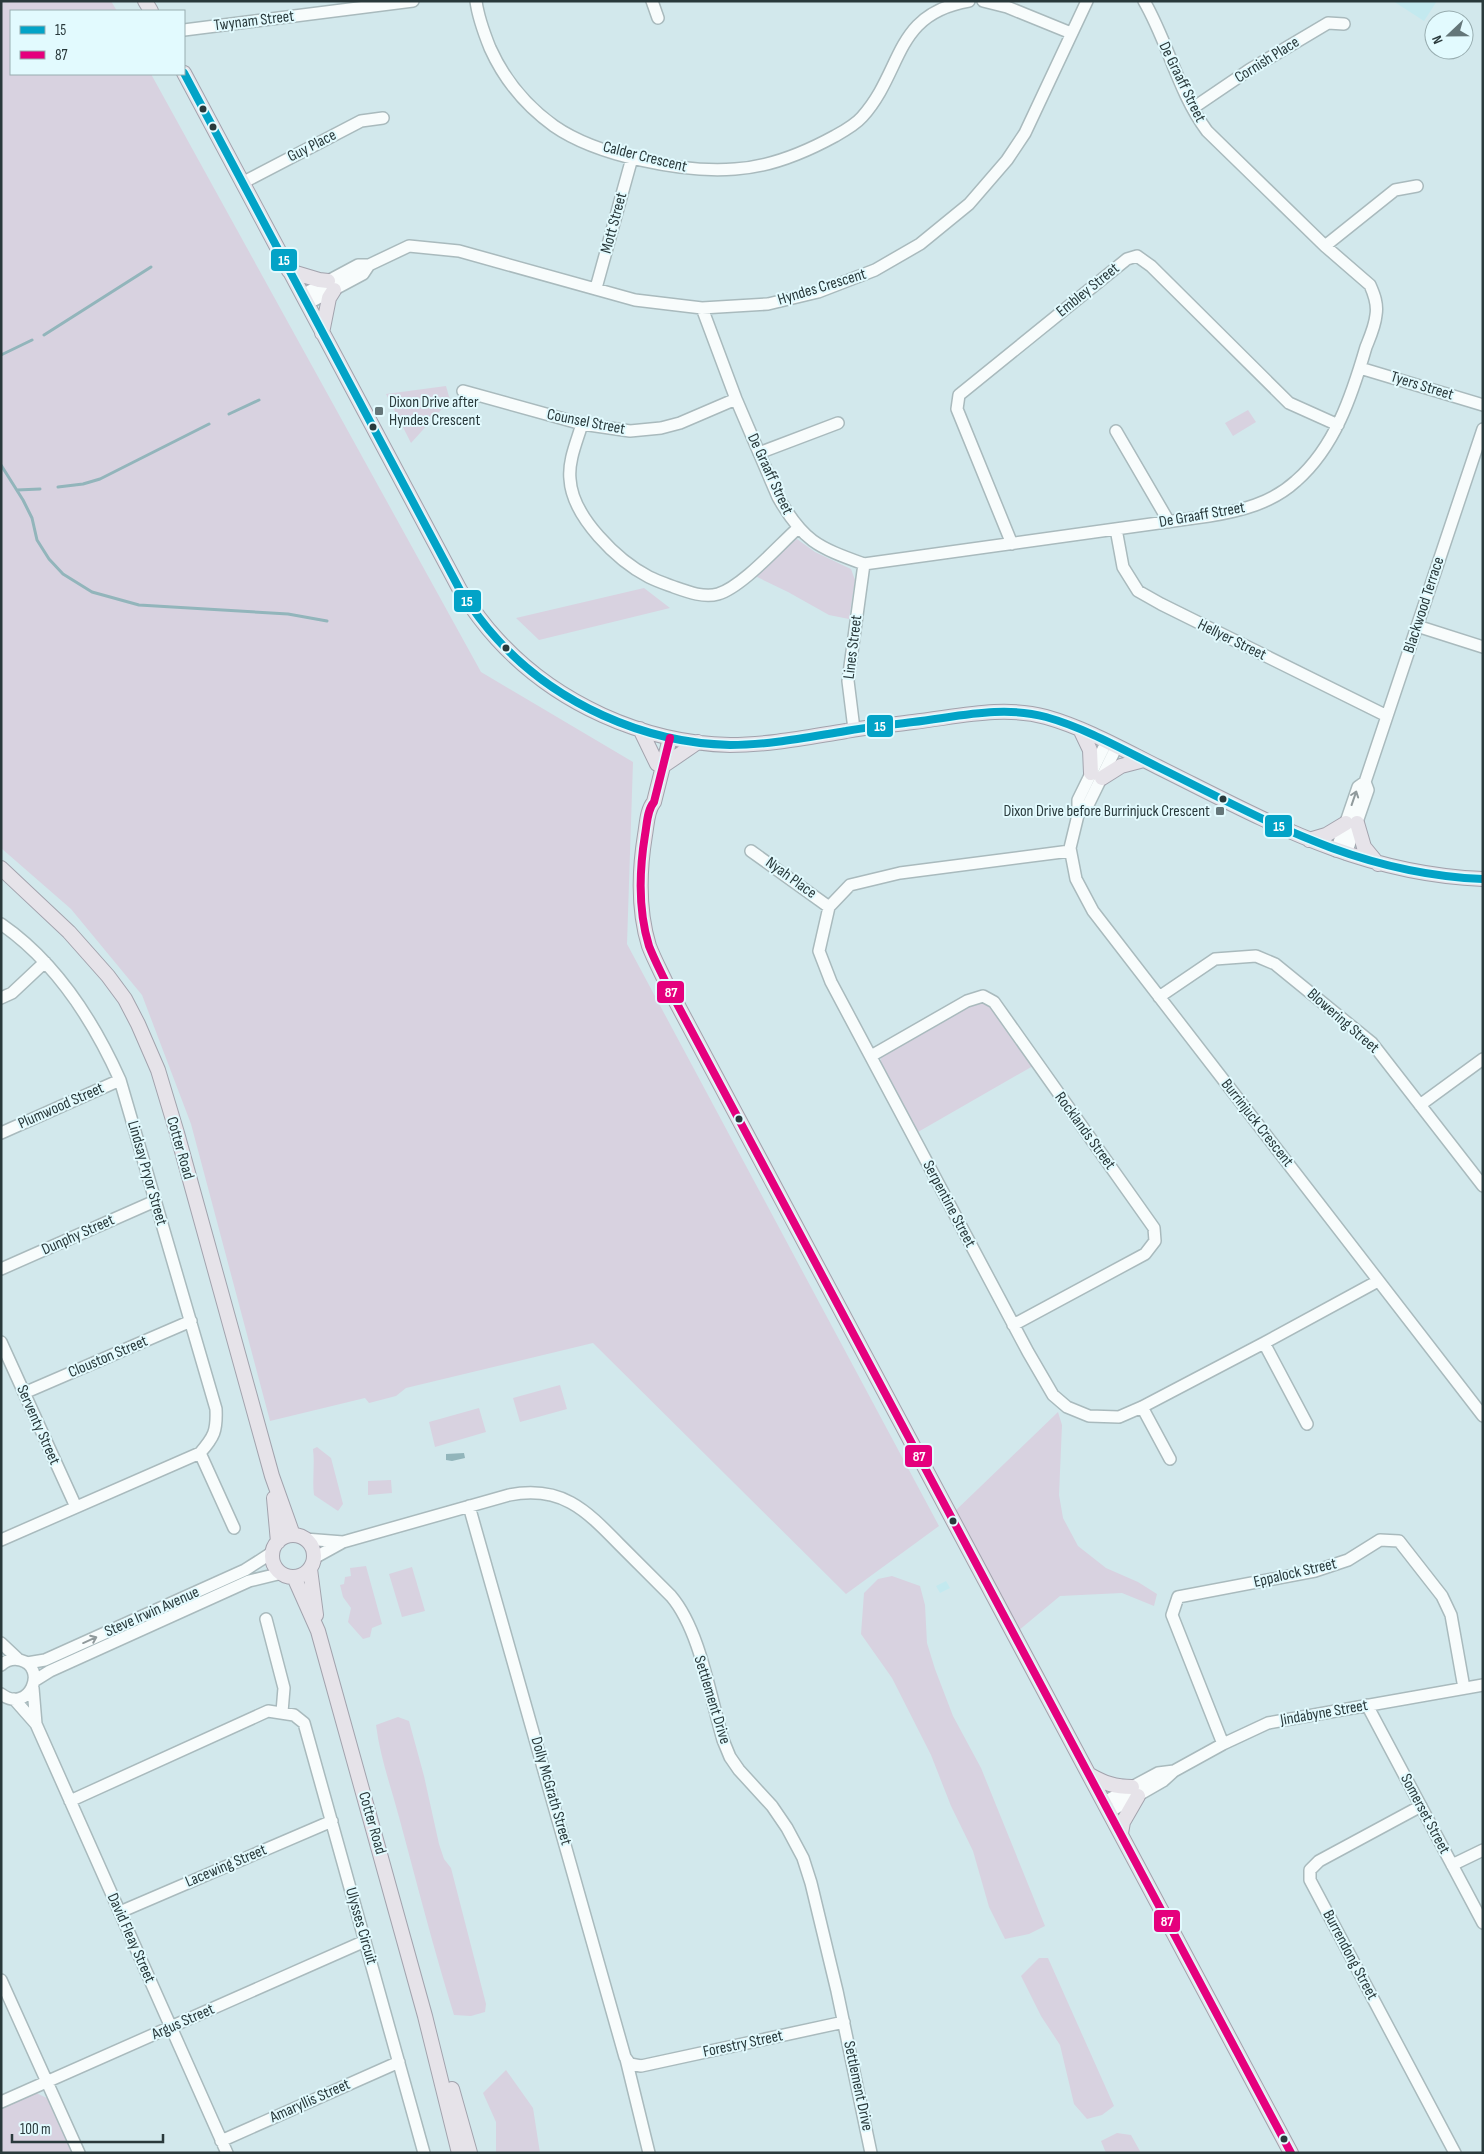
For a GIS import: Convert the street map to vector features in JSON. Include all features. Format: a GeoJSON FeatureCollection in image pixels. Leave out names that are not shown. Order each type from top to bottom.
{"type":"FeatureCollection","features":[{"type":"Feature","properties":{"kind":"main road"},"geometry":{"type":"LineString","coordinates":[[185,75],[460,590],[481,622],[506,648],[546,683],[579,704],[602,716],[666,737],[698,742],[752,744],[994,711],[1036,714],[1080,729],[1277,827],[1341,853],[1378,864],[1429,874],[1483,879]]}},
{"type":"Feature","properties":{"kind":"main road"},"geometry":{"type":"LineString","coordinates":[[289,271],[331,285],[322,333]]}},
{"type":"Feature","properties":{"kind":"main road"},"geometry":{"type":"LineString","coordinates":[[640,729],[660,765]]}},
{"type":"Feature","properties":{"kind":"main road"},"geometry":{"type":"LineString","coordinates":[[1080,729],[1090,750],[1096,776],[1121,766],[1144,760]]}},
{"type":"Feature","properties":{"kind":"main road"},"geometry":{"type":"LineString","coordinates":[[666,737],[640,868],[642,905],[650,946],[672,994],[1291,2153]]}},
{"type":"Feature","properties":{"kind":"main road"},"geometry":{"type":"LineString","coordinates":[[660,765],[698,742]]}},
{"type":"Feature","properties":{"kind":"main road"},"geometry":{"type":"LineString","coordinates":[[1309,840],[1326,835],[1351,823],[1364,847],[1378,864]]}},
{"type":"Feature","properties":{"kind":"main road","name":"Cotter Road"},"geometry":{"type":"LineString","coordinates":[[1,868],[69,932],[108,976],[125,1000],[154,1061],[272,1476],[299,1537]]}},
{"type":"Feature","properties":{"kind":"main road","name":"Cotter Road"},"geometry":{"type":"LineString","coordinates":[[272,1476],[276,1547]]}},
{"type":"Feature","properties":{"kind":"main road"},"geometry":{"type":"LineString","coordinates":[[287,1536],[299,1537],[312,1547],[312,1564],[305,1573],[288,1575],[274,1564],[276,1547],[287,1536]]}},
{"type":"Feature","properties":{"kind":"main road","name":"Cotter Road"},"geometry":{"type":"LineString","coordinates":[[312,1564],[318,1631],[426,2016],[459,2153]]}},
{"type":"Feature","properties":{"kind":"main road","name":"Cotter Road"},"geometry":{"type":"LineString","coordinates":[[288,1575],[318,1631]]}},
{"type":"Feature","properties":{"kind":"main road"},"geometry":{"type":"LineString","coordinates":[[1089,1774],[1104,1783],[1135,1792],[1123,1822],[1121,1834]]}},
{"type":"Feature","properties":{"kind":"main road","name":"Cotter Road"},"geometry":{"type":"LineString","coordinates":[[426,2016],[441,2054],[470,2153]]}},
{"type":"Feature","properties":{"kind":"street","name":"Twynam Street"},"geometry":{"type":"LineString","coordinates":[[185,30],[413,1]]}},
{"type":"Feature","properties":{"kind":"street","name":"Calder Crescent"},"geometry":{"type":"LineString","coordinates":[[476,1],[482,26],[495,58],[507,78],[527,103],[555,126],[569,134],[632,158],[677,168],[715,170],[737,169],[786,159],[809,150],[845,130],[861,118],[876,99],[908,36],[916,25],[927,16],[947,6],[969,1]]}},
{"type":"Feature","properties":{"kind":"street"},"geometry":{"type":"LineString","coordinates":[[652,1],[658,18]]}},
{"type":"Feature","properties":{"kind":"street"},"geometry":{"type":"LineString","coordinates":[[983,1],[1007,7],[1071,33]]}},
{"type":"Feature","properties":{"kind":"street","name":"Hyndes Crescent"},"geometry":{"type":"LineString","coordinates":[[305,300],[331,285],[363,274],[369,265],[409,246],[460,251],[635,300],[702,308],[768,304],[818,292],[875,270],[920,244],[969,204],[1007,160],[1025,134],[1087,1]]}},
{"type":"Feature","properties":{"kind":"street","name":"De Graaff Street"},"geometry":{"type":"LineString","coordinates":[[702,308],[736,399],[778,497],[797,528],[830,552],[864,564],[1240,511],[1284,491],[1297,480],[1316,458],[1338,425],[1360,368],[1376,315],[1374,294],[1370,285],[1325,246],[1221,147],[1200,122],[1144,1]]}},
{"type":"Feature","properties":{"kind":"street","name":"Cornish Place"},"geometry":{"type":"LineString","coordinates":[[1193,108],[1250,70],[1328,23],[1344,24]]}},
{"type":"Feature","properties":{"kind":"street","name":"Guy Place"},"geometry":{"type":"LineString","coordinates":[[242,183],[361,121],[383,118]]}},
{"type":"Feature","properties":{"kind":"street","name":"Mott Street"},"geometry":{"type":"LineString","coordinates":[[596,288],[632,158]]}},
{"type":"Feature","properties":{"kind":"street"},"geometry":{"type":"LineString","coordinates":[[1325,246],[1395,190],[1417,186]]}},
{"type":"Feature","properties":{"kind":"street","name":"Embley Street"},"geometry":{"type":"LineString","coordinates":[[1012,544],[957,409],[959,395],[1127,259],[1137,256],[1151,266],[1288,403],[1338,425]]}},
{"type":"Feature","properties":{"kind":"street","name":"Tyers Street"},"geometry":{"type":"LineString","coordinates":[[1360,368],[1483,405]]}},
{"type":"Feature","properties":{"kind":"street","name":"Counsel Street"},"geometry":{"type":"LineString","coordinates":[[463,391],[582,424],[616,430],[653,429],[680,423],[736,399]]}},
{"type":"Feature","properties":{"kind":"street"},"geometry":{"type":"LineString","coordinates":[[759,453],[838,423]]}},
{"type":"Feature","properties":{"kind":"street"},"geometry":{"type":"LineString","coordinates":[[582,424],[571,460],[570,480],[574,496],[583,515],[598,534],[621,558],[649,577],[687,592],[705,595],[718,594],[734,587],[797,528]]}},
{"type":"Feature","properties":{"kind":"street","name":"Blackwood Terrace"},"geometry":{"type":"LineString","coordinates":[[1341,853],[1351,823],[1368,790],[1365,782],[1483,429]]}},
{"type":"Feature","properties":{"kind":"street"},"geometry":{"type":"LineString","coordinates":[[1116,431],[1169,522]]}},
{"type":"Feature","properties":{"kind":"street","name":"Hellyer Street"},"geometry":{"type":"LineString","coordinates":[[1116,529],[1123,567],[1138,590],[1161,604],[1387,716]]}},
{"type":"Feature","properties":{"kind":"street","name":"Lines Street"},"geometry":{"type":"LineString","coordinates":[[854,729],[848,681],[864,564]]}},
{"type":"Feature","properties":{"kind":"street"},"geometry":{"type":"LineString","coordinates":[[1417,626],[1483,647]]}},
{"type":"Feature","properties":{"kind":"street","name":"Burrinjuck Crescent"},"geometry":{"type":"LineString","coordinates":[[1112,744],[1096,776],[1088,805],[1078,815],[1072,834],[1070,851],[1076,879],[1083,896],[1378,1281],[1482,1413]]}},
{"type":"Feature","properties":{"kind":"street","name":"Nyah Place"},"geometry":{"type":"LineString","coordinates":[[751,851],[829,907]]}},
{"type":"Feature","properties":{"kind":"street"},"geometry":{"type":"LineString","coordinates":[[829,907],[850,885],[900,873],[1070,851]]}},
{"type":"Feature","properties":{"kind":"street","name":"Serpentine Street"},"geometry":{"type":"LineString","coordinates":[[829,907],[819,951],[831,982],[1013,1325],[1053,1395],[1067,1407],[1089,1416],[1119,1417],[1142,1408],[1378,1281]]}},
{"type":"Feature","properties":{"kind":"street","name":"Lindsay Pryor Street"},"geometry":{"type":"LineString","coordinates":[[1,924],[30,947],[77,1000],[101,1039],[120,1080],[216,1409],[217,1427],[211,1440],[200,1453]]}},
{"type":"Feature","properties":{"kind":"street","name":"Blowering Street"},"geometry":{"type":"LineString","coordinates":[[1159,997],[1215,959],[1256,956],[1275,964],[1372,1042],[1483,1186]]}},
{"type":"Feature","properties":{"kind":"street"},"geometry":{"type":"LineString","coordinates":[[1,998],[12,993],[44,962]]}},
{"type":"Feature","properties":{"kind":"street","name":"Rocklands Street"},"geometry":{"type":"LineString","coordinates":[[871,1056],[967,1001],[983,996],[994,1002],[1154,1228],[1155,1241],[1146,1254],[1013,1325]]}},
{"type":"Feature","properties":{"kind":"street"},"geometry":{"type":"LineString","coordinates":[[1420,1105],[1483,1059]]}},
{"type":"Feature","properties":{"kind":"street","name":"Plumwood Street"},"geometry":{"type":"LineString","coordinates":[[1,1133],[120,1080]]}},
{"type":"Feature","properties":{"kind":"street","name":"Dunphy Street"},"geometry":{"type":"LineString","coordinates":[[1,1269],[156,1200]]}},
{"type":"Feature","properties":{"kind":"street","name":"Clouston Street"},"geometry":{"type":"LineString","coordinates":[[24,1393],[191,1322]]}},
{"type":"Feature","properties":{"kind":"street","name":"Serventy Street"},"geometry":{"type":"LineString","coordinates":[[1,1342],[76,1507]]}},
{"type":"Feature","properties":{"kind":"street"},"geometry":{"type":"LineString","coordinates":[[1264,1343],[1307,1424]]}},
{"type":"Feature","properties":{"kind":"street"},"geometry":{"type":"LineString","coordinates":[[1142,1408],[1170,1459]]}},
{"type":"Feature","properties":{"kind":"street"},"geometry":{"type":"LineString","coordinates":[[1,1540],[200,1453],[234,1528]]}},
{"type":"Feature","properties":{"kind":"street","name":"Settlement Drive"},"geometry":{"type":"LineString","coordinates":[[312,1564],[343,1542],[524,1492],[548,1494],[568,1500],[588,1514],[680,1607],[691,1628],[723,1740],[730,1758],[772,1806],[787,1828],[803,1858],[811,1883],[844,2022],[871,2153]]}},
{"type":"Feature","properties":{"kind":"street","name":"Dolly McGrath Street"},"geometry":{"type":"LineString","coordinates":[[470,1506],[625,2057],[649,2153]]}},
{"type":"Feature","properties":{"kind":"street","name":"Settlement Drive"},"geometry":{"type":"LineString","coordinates":[[299,1537],[343,1542]]}},
{"type":"Feature","properties":{"kind":"street","name":"Eppalock Street"},"geometry":{"type":"LineString","coordinates":[[1222,1744],[1172,1615],[1178,1597],[1315,1571],[1348,1560],[1380,1540],[1399,1541],[1442,1596],[1451,1615],[1464,1688]]}},
{"type":"Feature","properties":{"kind":"street","name":"Steve Irwin Avenue"},"geometry":{"type":"LineString","coordinates":[[1,1665],[11,1660],[45,1660],[244,1570],[276,1547]]}},
{"type":"Feature","properties":{"kind":"street","name":"Steve Irwin Avenue"},"geometry":{"type":"LineString","coordinates":[[14,1699],[25,1696],[34,1684],[50,1671],[250,1581],[288,1575]]}},
{"type":"Feature","properties":{"kind":"street"},"geometry":{"type":"LineString","coordinates":[[70,1801],[268,1711],[282,1712],[284,1688],[266,1619]]}},
{"type":"Feature","properties":{"kind":"street"},"geometry":{"type":"LineString","coordinates":[[1,1643],[22,1661]]}},
{"type":"Feature","properties":{"kind":"street","name":"David Fleay Street"},"geometry":{"type":"LineString","coordinates":[[22,1661],[31,1668],[34,1684],[36,1724]]}},
{"type":"Feature","properties":{"kind":"street","name":"Jindabyne Street"},"geometry":{"type":"LineString","coordinates":[[1107,1807],[1135,1792],[1158,1774],[1174,1771],[1222,1744],[1268,1723],[1483,1685]]}},
{"type":"Feature","properties":{"kind":"street"},"geometry":{"type":"LineString","coordinates":[[1,1694],[14,1699]]}},
{"type":"Feature","properties":{"kind":"street","name":"David Fleay Street"},"geometry":{"type":"LineString","coordinates":[[14,1699],[36,1724],[227,2153]]}},
{"type":"Feature","properties":{"kind":"street","name":"Somerset Street"},"geometry":{"type":"LineString","coordinates":[[1367,1705],[1483,1923]]}},
{"type":"Feature","properties":{"kind":"street","name":"Ulysses Circuit"},"geometry":{"type":"LineString","coordinates":[[282,1712],[294,1715],[304,1723],[424,2153]]}},
{"type":"Feature","properties":{"kind":"street","name":"Burrendong Street"},"geometry":{"type":"LineString","coordinates":[[1421,1806],[1319,1861],[1310,1870],[1310,1880],[1455,2153]]}},
{"type":"Feature","properties":{"kind":"street","name":"Lacewing Street"},"geometry":{"type":"LineString","coordinates":[[120,1912],[332,1821]]}},
{"type":"Feature","properties":{"kind":"street"},"geometry":{"type":"LineString","coordinates":[[1452,1866],[1483,1850]]}},
{"type":"Feature","properties":{"kind":"street","name":"Argus Street"},"geometry":{"type":"LineString","coordinates":[[1,2102],[365,1942]]}},
{"type":"Feature","properties":{"kind":"street"},"geometry":{"type":"LineString","coordinates":[[1,1980],[78,2153]]}},
{"type":"Feature","properties":{"kind":"street","name":"Forestry Street"},"geometry":{"type":"LineString","coordinates":[[625,2057],[630,2064],[641,2066],[844,2022]]}},
{"type":"Feature","properties":{"kind":"street","name":"Amaryllis Street"},"geometry":{"type":"LineString","coordinates":[[221,2141],[399,2062]]}},
{"type":"Feature","properties":{"kind":"shaded area"},"geometry":{"type":"Polygon","coordinates":[[[1,1],[111,1],[116,10],[10,10],[10,75],[152,75],[481,672],[633,762],[627,944],[939,1526],[846,1594],[593,1343],[406,1388],[396,1396],[369,1403],[365,1398],[270,1421],[191,1124],[142,995],[71,909],[1,848],[1,1]]]}},
{"type":"Feature","properties":{"kind":"shaded area"},"geometry":{"type":"Polygon","coordinates":[[[1393,1],[1437,1],[1431,10],[1424,10],[1424,21],[1393,1]]]}},
{"type":"Feature","properties":{"kind":"shaded area"},"geometry":{"type":"Polygon","coordinates":[[[446,386],[450,400],[411,443],[386,394],[446,386]]]}},
{"type":"Feature","properties":{"kind":"shaded area"},"geometry":{"type":"Polygon","coordinates":[[[1248,410],[1256,422],[1233,436],[1225,423],[1248,410]]]}},
{"type":"Feature","properties":{"kind":"shaded area"},"geometry":{"type":"Polygon","coordinates":[[[797,539],[815,552],[851,569],[855,580],[849,619],[829,615],[755,576],[766,564],[797,539]]]}},
{"type":"Feature","properties":{"kind":"shaded area"},"geometry":{"type":"Polygon","coordinates":[[[644,588],[670,608],[539,640],[516,618],[644,588]]]}},
{"type":"Feature","properties":{"kind":"shaded area"},"geometry":{"type":"Polygon","coordinates":[[[976,1003],[984,1003],[992,1007],[1033,1066],[918,1132],[881,1064],[881,1056],[976,1003]]]}},
{"type":"Feature","properties":{"kind":"shaded area"},"geometry":{"type":"Polygon","coordinates":[[[560,1385],[567,1409],[520,1422],[513,1398],[560,1385]]]}},
{"type":"Feature","properties":{"kind":"shaded area"},"geometry":{"type":"Polygon","coordinates":[[[479,1408],[486,1432],[435,1447],[429,1422],[479,1408]]]}},
{"type":"Feature","properties":{"kind":"shaded area"},"geometry":{"type":"Polygon","coordinates":[[[1058,1412],[1062,1425],[1059,1495],[1063,1518],[1078,1546],[1106,1568],[1138,1582],[1157,1594],[1154,1606],[1122,1593],[1060,1596],[1018,1631],[953,1513],[1058,1412]]]}},
{"type":"Feature","properties":{"kind":"shaded area"},"geometry":{"type":"Polygon","coordinates":[[[317,1447],[331,1458],[343,1504],[338,1511],[314,1495],[313,1449],[317,1447]]]}},
{"type":"Feature","properties":{"kind":"shaded area"},"geometry":{"type":"Polygon","coordinates":[[[464,1453],[465,1458],[452,1461],[446,1460],[446,1454],[464,1453]]]}},
{"type":"Feature","properties":{"kind":"shaded area"},"geometry":{"type":"Polygon","coordinates":[[[391,1480],[392,1493],[368,1495],[368,1481],[391,1480]]]}},
{"type":"Feature","properties":{"kind":"shaded area"},"geometry":{"type":"Polygon","coordinates":[[[366,1566],[382,1624],[372,1628],[370,1637],[363,1639],[348,1622],[351,1608],[343,1597],[340,1585],[344,1584],[345,1577],[351,1576],[350,1568],[366,1566]]]}},
{"type":"Feature","properties":{"kind":"shaded area"},"geometry":{"type":"Polygon","coordinates":[[[412,1567],[425,1611],[402,1617],[389,1574],[412,1567]]]}},
{"type":"Feature","properties":{"kind":"shaded area"},"geometry":{"type":"Polygon","coordinates":[[[892,1576],[920,1586],[925,1605],[927,1643],[935,1669],[953,1716],[981,1768],[1045,1926],[1029,1934],[1005,1939],[989,1907],[973,1851],[951,1806],[931,1755],[892,1678],[861,1634],[864,1593],[878,1579],[892,1576]]]}},
{"type":"Feature","properties":{"kind":"shaded area"},"geometry":{"type":"Polygon","coordinates":[[[946,1581],[950,1588],[940,1593],[936,1586],[946,1581]]]}},
{"type":"Feature","properties":{"kind":"shaded area"},"geometry":{"type":"Polygon","coordinates":[[[398,1717],[409,1721],[424,1776],[439,1844],[444,1859],[451,1868],[486,2004],[485,2012],[471,2016],[454,2015],[383,1760],[376,1725],[398,1717]]]}},
{"type":"Feature","properties":{"kind":"shaded area"},"geometry":{"type":"Polygon","coordinates":[[[1039,1958],[1048,1958],[1114,2106],[1102,2115],[1087,2119],[1074,2104],[1060,2045],[1041,2016],[1021,1976],[1039,1958]]]}},
{"type":"Feature","properties":{"kind":"shaded area"},"geometry":{"type":"Polygon","coordinates":[[[506,2070],[533,2108],[540,2153],[496,2153],[496,2122],[483,2093],[506,2070]]]}},
{"type":"Feature","properties":{"kind":"shaded area"},"geometry":{"type":"Polygon","coordinates":[[[36,2093],[47,2098],[72,2153],[1,2153],[1,2108],[36,2093]]]}},
{"type":"Feature","properties":{"kind":"shaded area"},"geometry":{"type":"Polygon","coordinates":[[[1117,2133],[1131,2135],[1141,2153],[1106,2153],[1101,2141],[1117,2133]]]}},
{"type":"Feature","properties":{"kind":"waterway"},"geometry":{"type":"LineString","coordinates":[[44,335],[151,267]]}},
{"type":"Feature","properties":{"kind":"waterway"},"geometry":{"type":"LineString","coordinates":[[1,355],[32,340]]}},
{"type":"Feature","properties":{"kind":"waterway"},"geometry":{"type":"LineString","coordinates":[[229,414],[259,400]]}},
{"type":"Feature","properties":{"kind":"waterway"},"geometry":{"type":"LineString","coordinates":[[58,487],[83,484],[100,479],[209,424]]}},
{"type":"Feature","properties":{"kind":"waterway"},"geometry":{"type":"LineString","coordinates":[[1,465],[23,500],[32,518],[37,540],[49,559],[63,574],[92,592],[139,605],[288,614],[327,621]]}},
{"type":"Feature","properties":{"kind":"waterway"},"geometry":{"type":"LineString","coordinates":[[17,490],[40,489]]}},
{"type":"Feature","properties":{"kind":"transit line","name":"15"},"geometry":{"type":"LineString","coordinates":[[185,75],[460,590],[487,627],[520,662],[573,700],[603,715],[665,737],[730,745],[774,742],[980,713],[1013,712],[1046,717],[1117,746],[1276,825],[1354,856],[1395,867],[1438,875],[1483,879]]}},
{"type":"Feature","properties":{"kind":"transit line","name":"87"},"geometry":{"type":"LineString","coordinates":[[670,738],[654,802],[649,813],[643,849],[641,905],[645,932],[653,956],[1291,2153]]}},
{"type":"Feature","properties":{"kind":"place","name":"Dixon Drive after Hyndes Crescent"},"geometry":{"type":"Point","coordinates":[379,411]}},
{"type":"Feature","properties":{"kind":"place","name":"Dixon Drive before Burrinjuck Crescent"},"geometry":{"type":"Point","coordinates":[1220,811]}}]}
